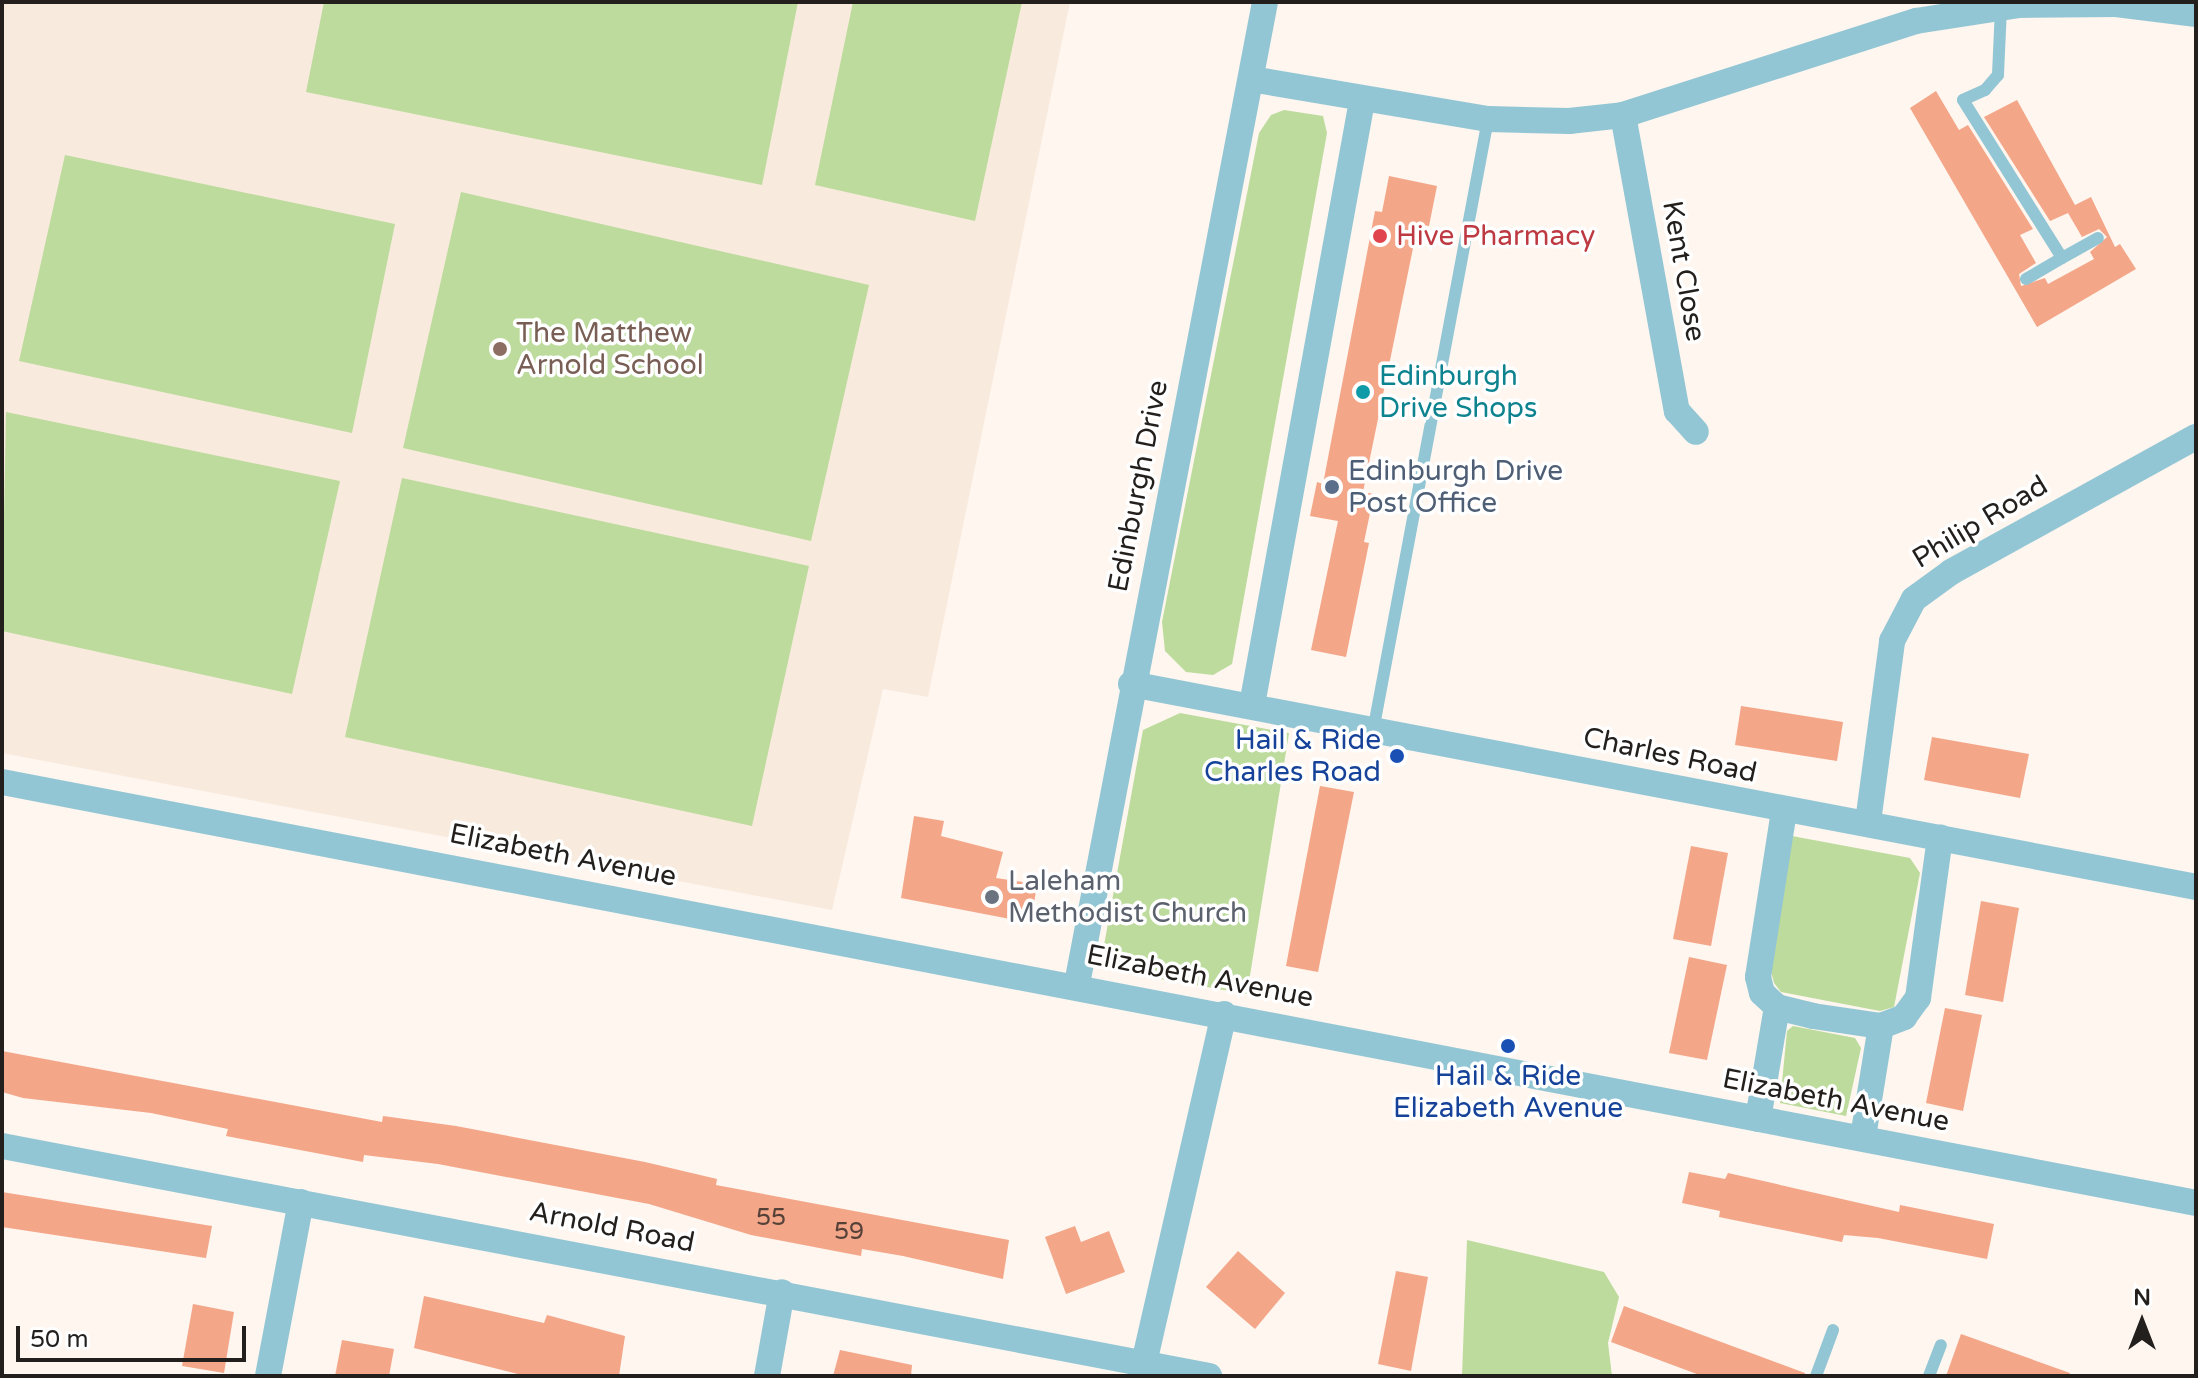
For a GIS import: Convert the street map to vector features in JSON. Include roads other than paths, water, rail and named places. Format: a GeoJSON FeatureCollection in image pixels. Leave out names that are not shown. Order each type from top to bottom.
{"type":"FeatureCollection","features":[{"type":"Feature","properties":{"kind":"street","name":"Edinburgh Drive"},"geometry":{"type":"LineString","coordinates":[[1077,984],[1131,684],[1265,2]]}},
{"type":"Feature","properties":{"kind":"street"},"geometry":{"type":"LineString","coordinates":[[1251,79],[1362,101],[1488,119],[1623,115],[1912,11],[2116,4],[2196,14]]}},
{"type":"Feature","properties":{"kind":"street"},"geometry":{"type":"LineString","coordinates":[[1252,705],[1362,101]]}},
{"type":"Feature","properties":{"kind":"street","name":"Kent Close"},"geometry":{"type":"LineString","coordinates":[[1623,115],[1677,411],[1696,432]]}},
{"type":"Feature","properties":{"kind":"street","name":"Philip Road"},"geometry":{"type":"LineString","coordinates":[[1868,822],[1892,641],[1914,599],[1951,572],[2196,437]]}},
{"type":"Feature","properties":{"kind":"street","name":"Charles Road"},"geometry":{"type":"LineString","coordinates":[[1131,684],[1374,726],[1784,811],[1868,822],[2196,887]]}},
{"type":"Feature","properties":{"kind":"street","name":"Elizabeth Avenue"},"geometry":{"type":"LineString","coordinates":[[2,782],[1077,984],[2196,1203]]}},
{"type":"Feature","properties":{"kind":"street"},"geometry":{"type":"LineString","coordinates":[[1784,811],[1758,955],[1762,993],[1777,1007],[1881,1026],[1904,1017],[1918,998],[1940,837]]}},
{"type":"Feature","properties":{"kind":"street"},"geometry":{"type":"LineString","coordinates":[[1758,1119],[1777,1007]]}},
{"type":"Feature","properties":{"kind":"street"},"geometry":{"type":"LineString","coordinates":[[1144,1363],[1224,1014]]}},
{"type":"Feature","properties":{"kind":"street"},"geometry":{"type":"LineString","coordinates":[[1863,1137],[1881,1026]]}},
{"type":"Feature","properties":{"kind":"street","name":"Arnold Road"},"geometry":{"type":"LineString","coordinates":[[2,1146],[782,1292],[1209,1376]]}},
{"type":"Feature","properties":{"kind":"street"},"geometry":{"type":"LineString","coordinates":[[268,1376],[301,1202]]}},
{"type":"Feature","properties":{"kind":"street"},"geometry":{"type":"LineString","coordinates":[[767,1376],[782,1292]]}},
{"type":"Feature","properties":{"kind":"lane"},"geometry":{"type":"LineString","coordinates":[[2001,8],[1998,75],[1985,90],[1963,100],[2062,258]]}},
{"type":"Feature","properties":{"kind":"lane"},"geometry":{"type":"LineString","coordinates":[[1374,726],[1488,119]]}},
{"type":"Feature","properties":{"kind":"lane"},"geometry":{"type":"LineString","coordinates":[[2026,279],[2098,238]]}},
{"type":"Feature","properties":{"kind":"lane"},"geometry":{"type":"LineString","coordinates":[[1816,1376],[1833,1330]]}},
{"type":"Feature","properties":{"kind":"lane"},"geometry":{"type":"LineString","coordinates":[[1929,1376],[1941,1345]]}},
{"type":"Feature","properties":{"kind":"place","name":"Hive Pharmacy"},"geometry":{"type":"Point","coordinates":[1380,236]}},
{"type":"Feature","properties":{"kind":"place","name":"The Matthew Arnold School"},"geometry":{"type":"Point","coordinates":[500,349]}},
{"type":"Feature","properties":{"kind":"place","name":"Edinburgh Drive Shops"},"geometry":{"type":"Point","coordinates":[1363,392]}},
{"type":"Feature","properties":{"kind":"place","name":"Edinburgh Drive Post Office"},"geometry":{"type":"Point","coordinates":[1332,487]}},
{"type":"Feature","properties":{"kind":"place","name":"Hail & Ride Charles Road"},"geometry":{"type":"Point","coordinates":[1397,756]}},
{"type":"Feature","properties":{"kind":"place","name":"Laleham Methodist Church"},"geometry":{"type":"Point","coordinates":[992,897]}},
{"type":"Feature","properties":{"kind":"place","name":"Hail & Ride Elizabeth Avenue"},"geometry":{"type":"Point","coordinates":[1508,1046]}}]}
